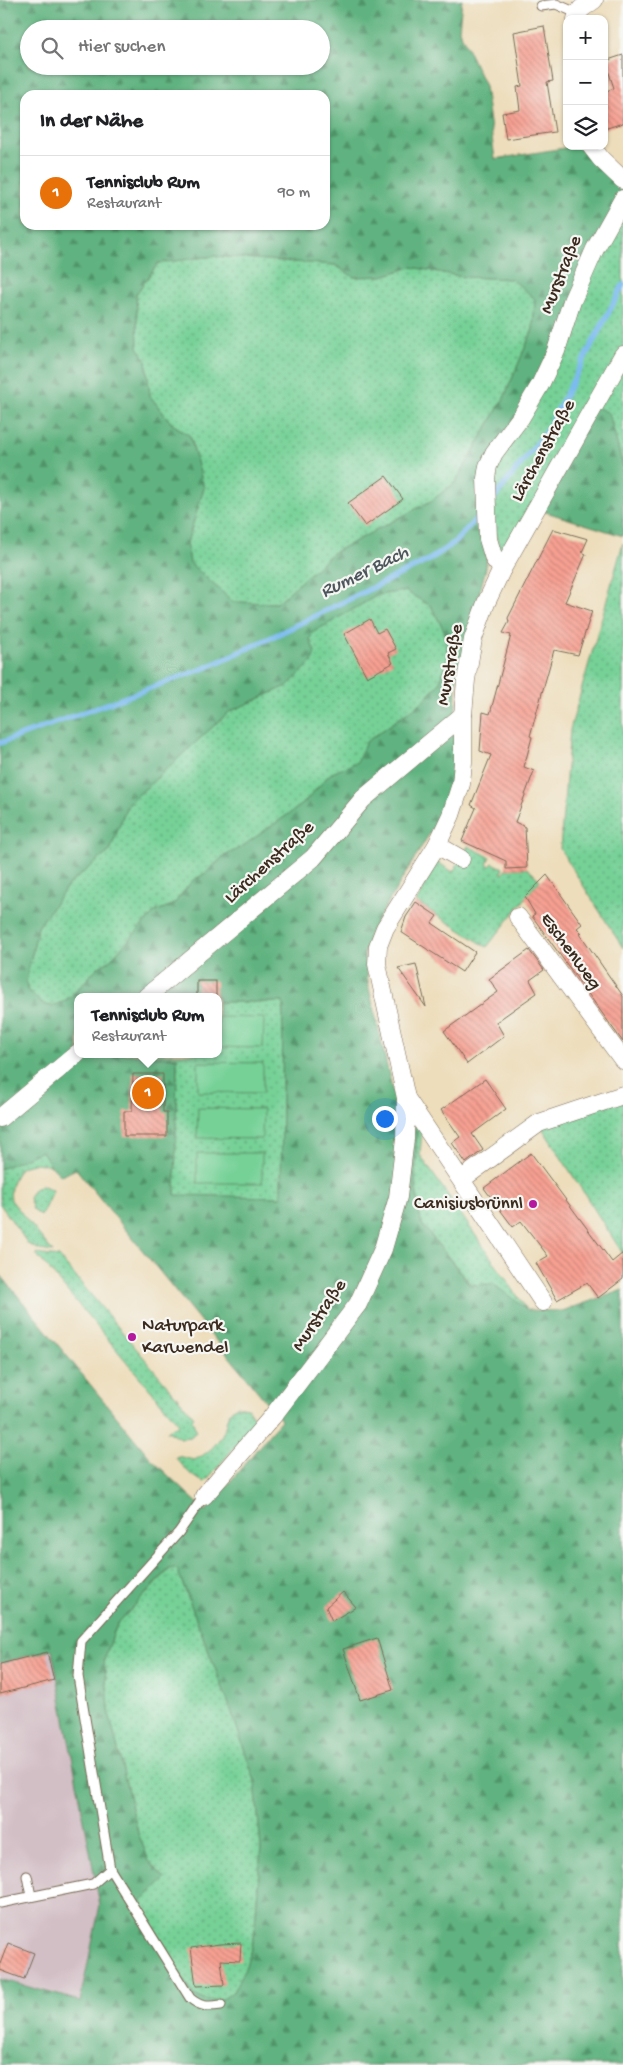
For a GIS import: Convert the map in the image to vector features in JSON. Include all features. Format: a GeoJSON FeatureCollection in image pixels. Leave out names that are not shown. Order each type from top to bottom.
{"type":"FeatureCollection","features":[{"type":"Feature","properties":{"kind":"street"},"geometry":{"type":"LineString","coordinates":[[578,15],[581,9],[594,0]]}},
{"type":"Feature","properties":{"kind":"street"},"geometry":{"type":"LineString","coordinates":[[594,150],[623,180]]}},
{"type":"Feature","properties":{"kind":"street","name":"Murstraße"},"geometry":{"type":"LineString","coordinates":[[204,1496],[272,1417],[358,1304],[383,1249],[398,1197],[405,1139],[406,1098],[377,964],[378,946],[385,928],[437,844],[452,815],[461,784],[463,762],[462,715],[473,639],[486,603],[502,569],[490,551],[486,478],[490,460],[521,417],[556,351],[572,301],[595,249],[623,199]]}},
{"type":"Feature","properties":{"kind":"street","name":"Lärchenstraße"},"geometry":{"type":"LineString","coordinates":[[502,569],[623,355]]}},
{"type":"Feature","properties":{"kind":"street","name":"Lärchenstraße"},"geometry":{"type":"LineString","coordinates":[[151,993],[313,858],[363,799],[462,715]]}},
{"type":"Feature","properties":{"kind":"street"},"geometry":{"type":"LineString","coordinates":[[437,844],[461,858]]}},
{"type":"Feature","properties":{"kind":"street","name":"Eschenweg"},"geometry":{"type":"LineString","coordinates":[[518,917],[623,1060]]}},
{"type":"Feature","properties":{"kind":"street"},"geometry":{"type":"LineString","coordinates":[[0,1118],[74,1056]]}},
{"type":"Feature","properties":{"kind":"street"},"geometry":{"type":"LineString","coordinates":[[462,1179],[539,1123],[623,1095]]}},
{"type":"Feature","properties":{"kind":"street","name":"Murstraße"},"geometry":{"type":"LineString","coordinates":[[406,1098],[543,1302]]}},
{"type":"Feature","properties":{"kind":"lane"},"geometry":{"type":"LineString","coordinates":[[541,6],[556,4],[575,15]]}},
{"type":"Feature","properties":{"kind":"lane"},"geometry":{"type":"LineString","coordinates":[[204,1496],[179,1532],[81,1642],[78,1676],[110,1870],[190,1998],[197,2004],[208,2007],[220,2005]]}},
{"type":"Feature","properties":{"kind":"lane"},"geometry":{"type":"LineString","coordinates":[[0,1903],[93,1884],[110,1870]]}},
{"type":"Feature","properties":{"kind":"lane"},"geometry":{"type":"LineString","coordinates":[[27,1876],[31,1896]]}},
{"type":"Feature","properties":{"kind":"shaded area"},"geometry":{"type":"Polygon","coordinates":[[[52,1650],[100,1905],[80,2001],[0,1979],[0,1663],[52,1650]]]}},
{"type":"Feature","properties":{"kind":"green space"},"geometry":{"type":"Polygon","coordinates":[[[0,0],[462,0],[459,30],[485,86],[495,159],[563,148],[563,150],[582,150],[623,181],[623,199],[556,351],[494,453],[486,568],[456,682],[455,761],[450,790],[439,818],[371,931],[364,954],[369,988],[398,1110],[417,1132],[415,1182],[421,1223],[470,1285],[493,1284],[528,1310],[562,1311],[623,1290],[623,2065],[0,2065],[0,1979],[80,2001],[100,1905],[52,1650],[0,1663],[0,1274],[152,1460],[206,1511],[281,1420],[76,1169],[61,1176],[51,1166],[42,1151],[0,1169],[0,0]],[[214,256],[158,263],[136,294],[138,347],[146,360],[150,396],[172,424],[190,436],[204,488],[187,543],[190,563],[233,602],[277,603],[333,553],[431,501],[455,483],[504,398],[533,329],[535,299],[512,279],[464,277],[412,267],[382,276],[354,277],[335,265],[214,256]],[[405,591],[378,595],[312,633],[310,640],[315,652],[312,662],[287,686],[229,712],[127,805],[110,851],[69,884],[38,927],[26,980],[27,990],[45,1005],[53,1006],[70,998],[74,994],[74,1058],[177,1058],[175,1195],[281,1197],[283,1002],[222,1002],[222,993],[74,993],[97,968],[108,962],[155,912],[174,904],[192,881],[206,873],[224,856],[240,848],[303,804],[330,774],[357,762],[366,742],[421,703],[439,684],[448,657],[445,632],[431,606],[405,591]],[[175,1568],[169,1569],[117,1624],[104,1660],[110,1717],[138,1833],[149,1861],[165,1879],[140,1903],[187,1986],[194,1995],[206,2001],[223,1999],[233,1992],[246,1966],[254,1939],[261,1848],[255,1781],[231,1710],[178,1571],[175,1568]]]}},
{"type":"Feature","properties":{"kind":"green space"},"geometry":{"type":"Polygon","coordinates":[[[623,199],[623,467],[609,413],[502,569],[486,478],[623,199]]]}},
{"type":"Feature","properties":{"kind":"green space"},"geometry":{"type":"Polygon","coordinates":[[[214,256],[335,265],[354,277],[382,276],[412,267],[464,277],[512,279],[535,299],[533,329],[504,398],[455,483],[431,501],[333,553],[277,603],[233,602],[190,564],[187,543],[204,488],[190,436],[172,424],[150,396],[146,360],[138,347],[136,294],[158,263],[214,256]]]}},
{"type":"Feature","properties":{"kind":"green space"},"geometry":{"type":"Polygon","coordinates":[[[594,406],[609,413],[623,467],[623,536],[536,509],[594,406]]]}},
{"type":"Feature","properties":{"kind":"green space"},"geometry":{"type":"Polygon","coordinates":[[[623,543],[623,948],[560,849],[570,730],[623,543]]]}},
{"type":"Feature","properties":{"kind":"green space"},"geometry":{"type":"Polygon","coordinates":[[[405,591],[431,606],[445,632],[448,657],[439,684],[421,703],[366,742],[358,762],[330,774],[303,804],[240,848],[224,856],[206,873],[192,881],[174,904],[155,912],[108,962],[97,968],[70,998],[53,1006],[45,1005],[27,990],[26,980],[38,927],[69,884],[110,851],[127,805],[229,712],[287,686],[315,652],[310,640],[311,633],[378,595],[405,591]]]}},
{"type":"Feature","properties":{"kind":"green space"},"geometry":{"type":"Polygon","coordinates":[[[468,846],[490,857],[487,864],[490,866],[493,863],[503,868],[501,873],[503,874],[506,869],[527,868],[540,880],[487,947],[416,902],[437,862],[453,872],[468,846]]]}},
{"type":"Feature","properties":{"kind":"green space"},"geometry":{"type":"Polygon","coordinates":[[[222,1002],[283,1002],[281,1197],[175,1196],[177,1058],[222,1058],[222,1002]]]}},
{"type":"Feature","properties":{"kind":"green space"},"geometry":{"type":"Polygon","coordinates":[[[222,1017],[264,1018],[263,1048],[222,1047],[222,1017]]]}},
{"type":"Feature","properties":{"kind":"green space"},"geometry":{"type":"Polygon","coordinates":[[[198,1062],[263,1063],[263,1093],[198,1092],[198,1062]]]}},
{"type":"Feature","properties":{"kind":"green space"},"geometry":{"type":"Polygon","coordinates":[[[623,1095],[623,1254],[539,1123],[623,1095]]]}},
{"type":"Feature","properties":{"kind":"green space"},"geometry":{"type":"Polygon","coordinates":[[[198,1108],[263,1109],[262,1139],[197,1138],[198,1108]]]}},
{"type":"Feature","properties":{"kind":"green space"},"geometry":{"type":"Polygon","coordinates":[[[412,1124],[422,1130],[420,1155],[528,1311],[493,1284],[471,1285],[421,1223],[415,1182],[417,1132],[412,1127],[412,1124]]]}},
{"type":"Feature","properties":{"kind":"green space"},"geometry":{"type":"Polygon","coordinates":[[[42,1150],[51,1166],[37,1163],[21,1167],[12,1183],[11,1200],[53,1252],[39,1250],[28,1244],[0,1204],[0,1169],[42,1150]]]}},
{"type":"Feature","properties":{"kind":"green space"},"geometry":{"type":"Polygon","coordinates":[[[197,1153],[262,1153],[262,1183],[197,1183],[197,1153]]]}},
{"type":"Feature","properties":{"kind":"green space"},"geometry":{"type":"Polygon","coordinates":[[[39,1186],[53,1190],[41,1216],[33,1210],[29,1198],[32,1191],[39,1186]]]}},
{"type":"Feature","properties":{"kind":"green space"},"geometry":{"type":"Polygon","coordinates":[[[36,1254],[59,1257],[194,1417],[192,1419],[196,1431],[191,1437],[181,1438],[167,1431],[179,1424],[36,1254]]]}},
{"type":"Feature","properties":{"kind":"green space"},"geometry":{"type":"Polygon","coordinates":[[[237,1406],[248,1408],[254,1418],[254,1424],[205,1482],[196,1478],[182,1465],[176,1458],[177,1456],[194,1460],[207,1452],[221,1437],[230,1411],[237,1406]]]}},
{"type":"Feature","properties":{"kind":"green space"},"geometry":{"type":"Polygon","coordinates":[[[175,1568],[178,1571],[231,1710],[255,1781],[261,1848],[254,1939],[246,1966],[233,1992],[223,1999],[206,2001],[194,1995],[187,1986],[140,1902],[165,1879],[149,1861],[138,1833],[110,1717],[104,1660],[117,1624],[170,1569],[175,1568]]]}},
{"type":"Feature","properties":{"kind":"building"},"geometry":{"type":"Polygon","coordinates":[[[544,26],[553,81],[547,82],[555,132],[506,139],[502,113],[520,110],[517,87],[522,86],[514,32],[544,26]]]}},
{"type":"Feature","properties":{"kind":"building"},"geometry":{"type":"Polygon","coordinates":[[[623,55],[623,123],[608,128],[608,90],[614,88],[608,70],[608,60],[623,55]]]}},
{"type":"Feature","properties":{"kind":"building"},"geometry":{"type":"Polygon","coordinates":[[[386,476],[403,499],[365,526],[348,503],[386,476]]]}},
{"type":"Feature","properties":{"kind":"building"},"geometry":{"type":"Polygon","coordinates":[[[553,529],[588,539],[582,552],[586,554],[565,602],[592,611],[578,655],[554,650],[530,736],[532,737],[524,767],[534,771],[515,822],[525,827],[527,868],[506,869],[506,861],[462,841],[476,808],[471,805],[491,755],[480,751],[483,712],[490,714],[511,635],[503,633],[509,622],[508,618],[553,529]]]}},
{"type":"Feature","properties":{"kind":"building"},"geometry":{"type":"Polygon","coordinates":[[[370,619],[377,633],[385,629],[396,649],[388,653],[393,663],[367,677],[344,634],[370,619]]]}},
{"type":"Feature","properties":{"kind":"building"},"geometry":{"type":"Polygon","coordinates":[[[547,875],[582,924],[577,928],[582,933],[580,934],[623,996],[623,1042],[532,916],[535,914],[525,897],[547,875]]]}},
{"type":"Feature","properties":{"kind":"building"},"geometry":{"type":"Polygon","coordinates":[[[416,902],[437,916],[432,923],[475,952],[462,972],[401,932],[406,917],[416,902]]]}},
{"type":"Feature","properties":{"kind":"building"},"geometry":{"type":"Polygon","coordinates":[[[529,950],[544,970],[530,980],[537,993],[496,1022],[504,1036],[467,1064],[444,1031],[498,992],[489,979],[529,950]]]}},
{"type":"Feature","properties":{"kind":"building"},"geometry":{"type":"Polygon","coordinates":[[[416,964],[426,1007],[398,968],[416,964]]]}},
{"type":"Feature","properties":{"kind":"building"},"geometry":{"type":"Polygon","coordinates":[[[197,981],[216,981],[216,993],[197,993],[197,981]]]}},
{"type":"Feature","properties":{"kind":"building"},"geometry":{"type":"Polygon","coordinates":[[[133,1074],[163,1074],[163,1112],[167,1112],[167,1136],[124,1136],[124,1111],[132,1111],[133,1074]]]}},
{"type":"Feature","properties":{"kind":"building"},"geometry":{"type":"Polygon","coordinates":[[[485,1079],[506,1109],[472,1134],[483,1150],[466,1163],[452,1143],[460,1137],[441,1110],[485,1079]]]}},
{"type":"Feature","properties":{"kind":"building","name":"Canisiusbrünnl"},"geometry":{"type":"Polygon","coordinates":[[[531,1153],[612,1262],[623,1253],[623,1279],[598,1298],[587,1283],[557,1300],[536,1263],[548,1256],[521,1221],[513,1227],[484,1188],[531,1153]]]}},
{"type":"Feature","properties":{"kind":"building"},"geometry":{"type":"Polygon","coordinates":[[[343,1592],[356,1607],[332,1621],[326,1607],[343,1592]]]}},
{"type":"Feature","properties":{"kind":"building"},"geometry":{"type":"Polygon","coordinates":[[[377,1638],[393,1690],[360,1700],[343,1649],[377,1638]]]}},
{"type":"Feature","properties":{"kind":"building"},"geometry":{"type":"Polygon","coordinates":[[[47,1652],[54,1680],[0,1694],[0,1664],[47,1652]]]}},
{"type":"Feature","properties":{"kind":"building"},"geometry":{"type":"Polygon","coordinates":[[[8,1943],[34,1953],[24,1979],[0,1970],[0,1964],[8,1943]]]}},
{"type":"Feature","properties":{"kind":"building"},"geometry":{"type":"Polygon","coordinates":[[[241,1943],[240,1961],[221,1960],[224,1985],[196,1986],[191,1948],[241,1943]]]}},
{"type":"Feature","properties":{"kind":"waterway","name":"Rumer Bach"},"geometry":{"type":"LineString","coordinates":[[491,502],[546,432],[623,285]]}},
{"type":"Feature","properties":{"kind":"waterway","name":"Rumer Bach"},"geometry":{"type":"LineString","coordinates":[[0,743],[205,668],[268,639],[429,560],[455,542],[483,511]]}},
{"type":"Feature","properties":{"kind":"place","name":"Tennisclub Rum"},"geometry":{"type":"Point","coordinates":[148,1093]}},
{"type":"Feature","properties":{"kind":"place","name":"Canisiusbrünnl"},"geometry":{"type":"Point","coordinates":[533,1204]}},
{"type":"Feature","properties":{"kind":"place","name":"Naturpark Karwendel"},"geometry":{"type":"Point","coordinates":[132,1337]}}]}
